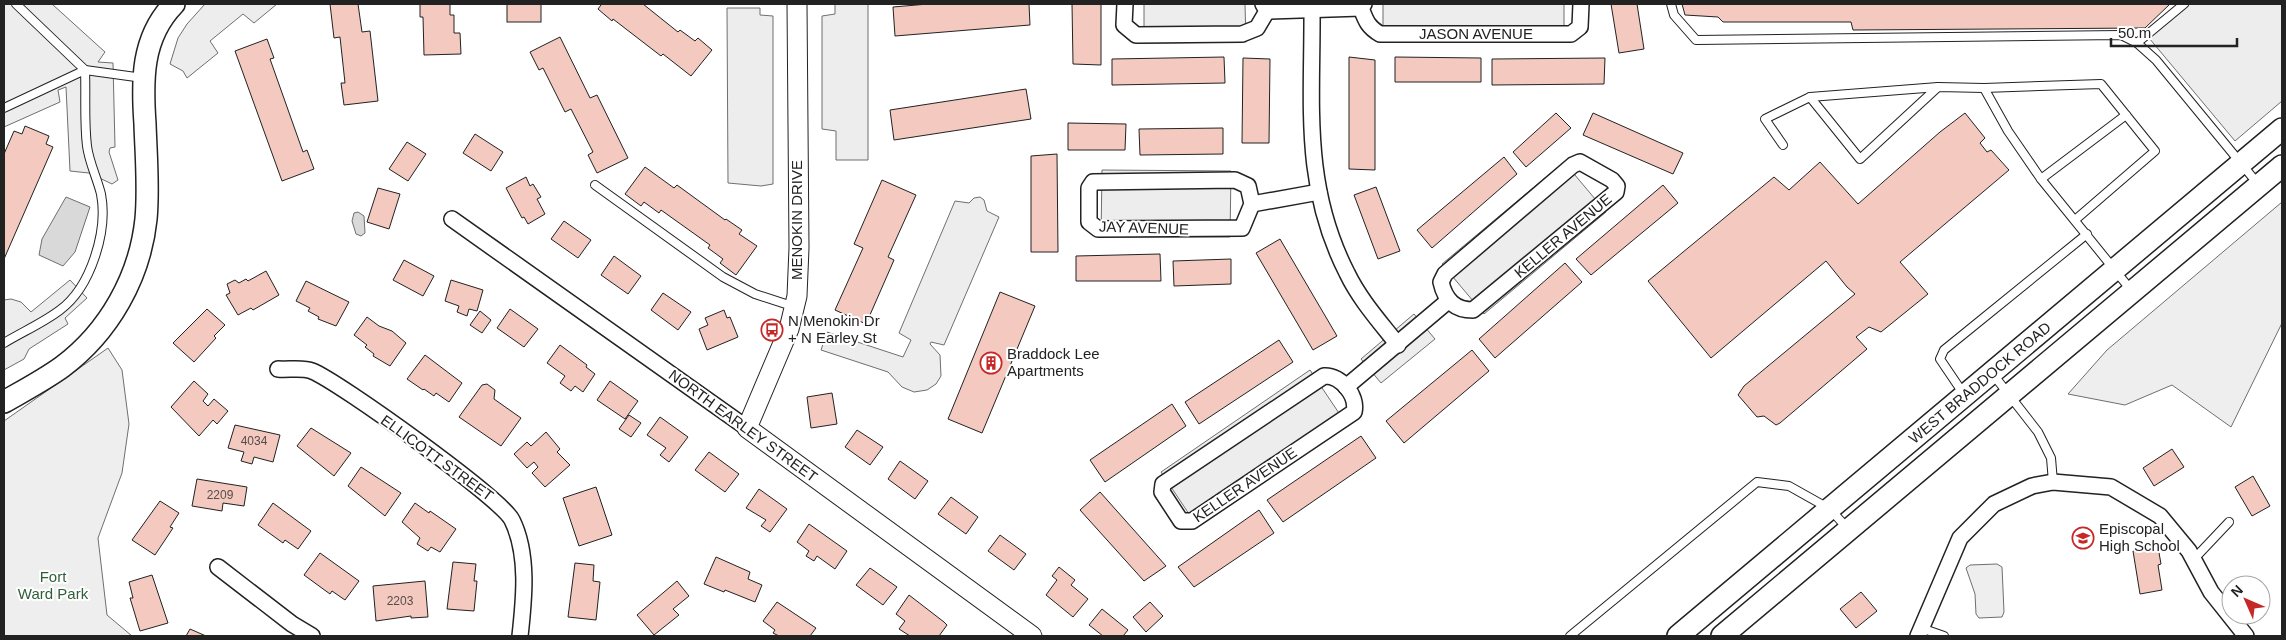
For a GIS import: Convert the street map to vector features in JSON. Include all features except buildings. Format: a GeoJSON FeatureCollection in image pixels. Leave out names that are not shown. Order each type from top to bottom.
{"type":"FeatureCollection","features":[{"type":"Feature","properties":{"kind":"main road"},"geometry":{"type":"LineString","coordinates":[[4,402],[38,383],[76,355],[103,326],[125,290],[139,255],[146,218],[143,78],[146,56],[155,30],[165,13],[174,4]]}},
{"type":"Feature","properties":{"kind":"main road","name":"WEST BRADDOCK ROAD"},"geometry":{"type":"LineString","coordinates":[[1678,636],[2282,129]]}},
{"type":"Feature","properties":{"kind":"main road","name":"WEST BRADDOCK ROAD"},"geometry":{"type":"LineString","coordinates":[[1722,636],[2282,166]]}},
{"type":"Feature","properties":{"kind":"street","name":"MENOKIN DRIVE"},"geometry":{"type":"LineString","coordinates":[[747,428],[789,330],[795,306],[798,266],[797,4]]}},
{"type":"Feature","properties":{"kind":"street","name":"JASON AVENUE"},"geometry":{"type":"LineString","coordinates":[[1125,4],[1124,25],[1136,36],[1242,34],[1257,28],[1265,8],[1312,6],[1363,6],[1367,24],[1371,30],[1380,34],[1571,34],[1580,27],[1581,4]]}},
{"type":"Feature","properties":{"kind":"street"},"geometry":{"type":"LineString","coordinates":[[1312,6],[1311,134],[1319,192],[1330,236],[1347,273],[1362,299],[1398,345]]}},
{"type":"Feature","properties":{"kind":"street","name":"KELLER AVENUE"},"geometry":{"type":"LineString","coordinates":[[1580,162],[1612,180],[1617,186],[1616,192],[1473,310],[1463,310],[1448,301],[1441,282],[1445,274],[1573,165],[1580,162]]}},
{"type":"Feature","properties":{"kind":"street","name":"JAY AVENUE"},"geometry":{"type":"LineString","coordinates":[[1235,180],[1248,186],[1252,204],[1242,228],[1098,229],[1089,222],[1089,188],[1093,182],[1235,180]]}},
{"type":"Feature","properties":{"kind":"street"},"geometry":{"type":"LineString","coordinates":[[1252,204],[1319,192]]}},
{"type":"Feature","properties":{"kind":"street","name":"NORTH EARLEY STREET"},"geometry":{"type":"LineString","coordinates":[[452,219],[747,428],[1032,636]]}},
{"type":"Feature","properties":{"kind":"street"},"geometry":{"type":"LineString","coordinates":[[1346,387],[1448,301]]}},
{"type":"Feature","properties":{"kind":"street","name":"ELLICOTT STREET"},"geometry":{"type":"LineString","coordinates":[[278,369],[311,370],[413,439],[489,495],[504,510],[514,524],[522,551],[520,636]]}},
{"type":"Feature","properties":{"kind":"street","name":"KELLER AVENUE"},"geometry":{"type":"LineString","coordinates":[[1324,376],[1332,376],[1346,387],[1354,400],[1354,412],[1192,521],[1181,521],[1162,492],[1163,484],[1324,376]]}},
{"type":"Feature","properties":{"kind":"street"},"geometry":{"type":"LineString","coordinates":[[1919,632],[1960,538],[1994,504],[2032,486],[2054,482],[2111,487],[2160,516],[2194,559],[2211,592],[2246,636]]}},
{"type":"Feature","properties":{"kind":"street"},"geometry":{"type":"LineString","coordinates":[[218,567],[292,624],[312,636]]}},
{"type":"Feature","properties":{"kind":"lane"},"geometry":{"type":"LineString","coordinates":[[4,343],[60,310],[87,274],[100,244],[104,221],[100,194],[87,147],[85,70],[16,4]]}},
{"type":"Feature","properties":{"kind":"lane"},"geometry":{"type":"LineString","coordinates":[[1671,4],[1674,15],[1696,40],[2121,35],[2137,43],[2156,60],[2259,185]]}},
{"type":"Feature","properties":{"kind":"lane"},"geometry":{"type":"LineString","coordinates":[[2137,43],[2184,4]]}},
{"type":"Feature","properties":{"kind":"lane"},"geometry":{"type":"LineString","coordinates":[[4,108],[85,70],[143,78]]}},
{"type":"Feature","properties":{"kind":"lane"},"geometry":{"type":"LineString","coordinates":[[1783,145],[1765,119],[1810,96],[1938,87],[1984,88],[2101,84],[2155,151],[2075,220]]}},
{"type":"Feature","properties":{"kind":"lane"},"geometry":{"type":"LineString","coordinates":[[1810,96],[1860,159],[1938,87]]}},
{"type":"Feature","properties":{"kind":"lane"},"geometry":{"type":"LineString","coordinates":[[1984,88],[2008,131],[2042,179],[2132,292]]}},
{"type":"Feature","properties":{"kind":"lane"},"geometry":{"type":"LineString","coordinates":[[2042,179],[2126,115]]}},
{"type":"Feature","properties":{"kind":"lane"},"geometry":{"type":"LineString","coordinates":[[595,185],[723,277],[755,294],[795,306]]}},
{"type":"Feature","properties":{"kind":"lane"},"geometry":{"type":"LineString","coordinates":[[1965,395],[1940,359],[1944,350],[2087,234]]}},
{"type":"Feature","properties":{"kind":"lane"},"geometry":{"type":"LineString","coordinates":[[1992,372],[2042,440],[2051,458],[2054,482]]}},
{"type":"Feature","properties":{"kind":"lane"},"geometry":{"type":"LineString","coordinates":[[1570,636],[1758,482],[1789,486],[1830,509],[1848,529]]}},
{"type":"Feature","properties":{"kind":"lane"},"geometry":{"type":"LineString","coordinates":[[2194,559],[2229,522]]}},
{"type":"Feature","properties":{"kind":"lane"},"geometry":{"type":"LineString","coordinates":[[1919,632],[1944,636]]}},
{"type":"Feature","properties":{"kind":"green space"},"geometry":{"type":"Polygon","coordinates":[[[2282,202],[2282,323],[2231,427],[2172,385],[2125,405],[2068,394],[2107,350],[2282,202]]]}},
{"type":"Feature","properties":{"kind":"green space","name":"Fort Ward Park"},"geometry":{"type":"Polygon","coordinates":[[[108,348],[122,370],[129,424],[122,473],[98,538],[107,615],[132,636],[4,636],[4,421],[108,348]]]}},
{"type":"Feature","properties":{"kind":"green space"},"geometry":{"type":"Polygon","coordinates":[[[1997,564],[2002,567],[2004,612],[2002,617],[1979,618],[1976,614],[1975,594],[1966,568],[1970,565],[1997,564]]]}},
{"type":"Feature","properties":{"kind":"shaded area"},"geometry":{"type":"Polygon","coordinates":[[[4,4],[52,4],[105,52],[98,62],[113,63],[115,147],[110,148],[109,152],[118,180],[112,184],[89,173],[70,171],[66,87],[58,90],[60,102],[4,127],[4,4]]]}},
{"type":"Feature","properties":{"kind":"shaded area"},"geometry":{"type":"Polygon","coordinates":[[[205,4],[277,4],[254,23],[243,14],[210,41],[218,53],[187,78],[183,71],[170,64],[178,38],[187,24],[205,4]]]}},
{"type":"Feature","properties":{"kind":"shaded area"},"geometry":{"type":"Polygon","coordinates":[[[835,4],[868,4],[868,160],[836,160],[836,131],[822,129],[822,16],[835,14],[835,4]]]}},
{"type":"Feature","properties":{"kind":"shaded area"},"geometry":{"type":"Polygon","coordinates":[[[1144,4],[1245,4],[1246,42],[1144,43],[1144,4]]]}},
{"type":"Feature","properties":{"kind":"shaded area"},"geometry":{"type":"Polygon","coordinates":[[[1383,4],[1564,4],[1564,42],[1383,42],[1383,4]]]}},
{"type":"Feature","properties":{"kind":"shaded area"},"geometry":{"type":"Polygon","coordinates":[[[2190,4],[2282,4],[2282,101],[2235,141],[2149,38],[2190,4]]]}},
{"type":"Feature","properties":{"kind":"shaded area"},"geometry":{"type":"Polygon","coordinates":[[[727,8],[760,8],[760,15],[773,16],[773,184],[761,186],[728,183],[727,8]]]}},
{"type":"Feature","properties":{"kind":"shaded area"},"geometry":{"type":"Polygon","coordinates":[[[1564,162],[1606,212],[1484,314],[1442,264],[1564,162]]]}},
{"type":"Feature","properties":{"kind":"shaded area"},"geometry":{"type":"Polygon","coordinates":[[[1102,170],[1231,171],[1230,237],[1101,237],[1102,170]]]}},
{"type":"Feature","properties":{"kind":"shaded area"},"geometry":{"type":"Polygon","coordinates":[[[66,197],[90,207],[75,252],[63,266],[39,255],[42,239],[66,197]]]}},
{"type":"Feature","properties":{"kind":"shaded area"},"geometry":{"type":"Polygon","coordinates":[[[980,197],[984,200],[987,211],[999,217],[944,345],[931,342],[930,344],[940,355],[941,376],[936,384],[927,390],[914,392],[902,387],[888,372],[821,350],[827,332],[903,357],[911,340],[899,333],[955,201],[969,203],[974,198],[980,197]]]}},
{"type":"Feature","properties":{"kind":"shaded area"},"geometry":{"type":"Polygon","coordinates":[[[358,212],[364,216],[365,233],[361,236],[356,234],[352,221],[354,213],[358,212]]]}},
{"type":"Feature","properties":{"kind":"shaded area"},"geometry":{"type":"Polygon","coordinates":[[[70,280],[87,298],[65,318],[68,324],[29,349],[24,359],[4,370],[4,300],[11,299],[21,302],[31,312],[70,280]]]}},
{"type":"Feature","properties":{"kind":"shaded area"},"geometry":{"type":"Polygon","coordinates":[[[1414,314],[1435,339],[1381,383],[1361,359],[1414,314]]]}},
{"type":"Feature","properties":{"kind":"shaded area"},"geometry":{"type":"Polygon","coordinates":[[[1310,370],[1347,425],[1197,526],[1161,472],[1310,370]]]}},
{"type":"Feature","properties":{"kind":"place","name":"N Menokin Dr + N Earley St"},"geometry":{"type":"Point","coordinates":[772,330]}},
{"type":"Feature","properties":{"kind":"place","name":"Braddock Lee Apartments"},"geometry":{"type":"Point","coordinates":[991,363]}},
{"type":"Feature","properties":{"kind":"place","name":"Episcopal High School"},"geometry":{"type":"Point","coordinates":[2083,538]}}]}
